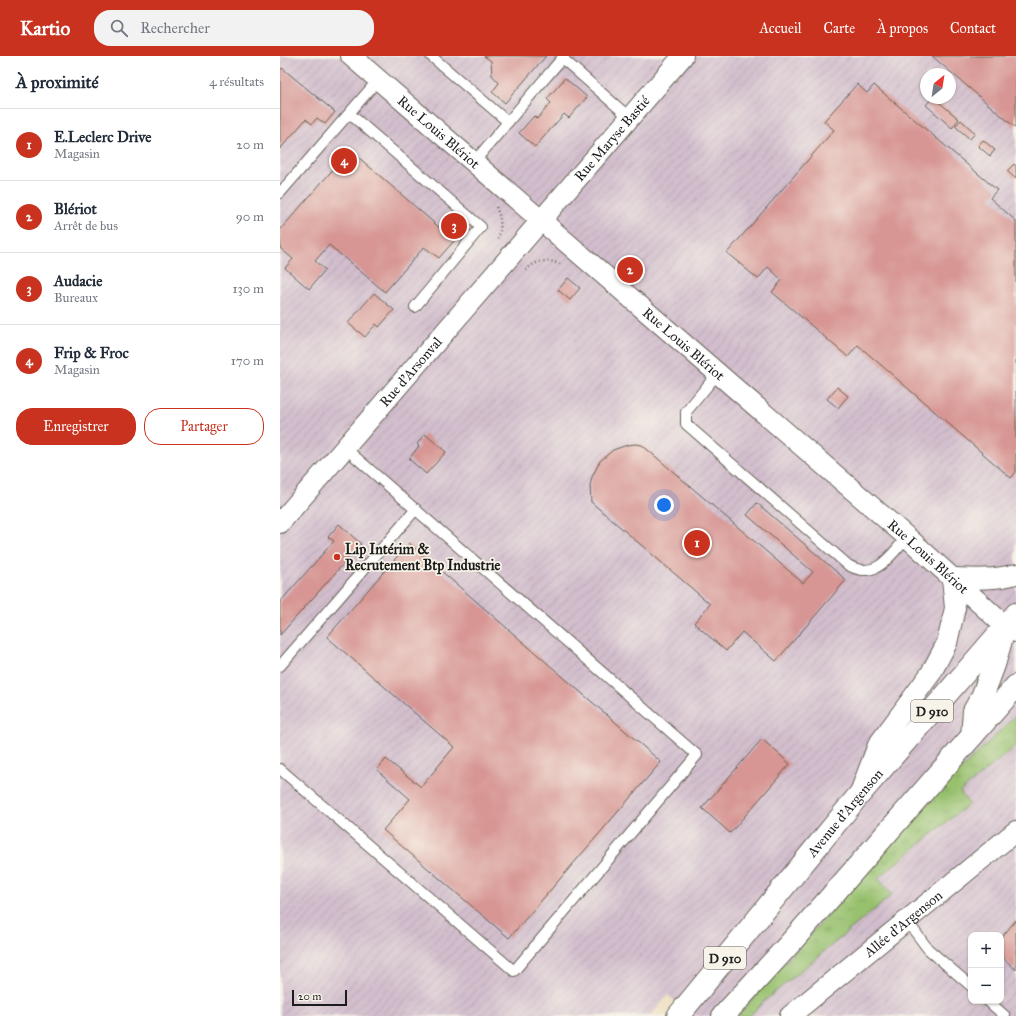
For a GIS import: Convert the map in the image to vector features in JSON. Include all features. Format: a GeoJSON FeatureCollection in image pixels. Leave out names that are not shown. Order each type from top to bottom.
{"type":"FeatureCollection","features":[{"type":"Feature","properties":{"kind":"main road"},"geometry":{"type":"LineString","coordinates":[[972,736],[974,711],[982,696],[1012,624]]}},
{"type":"Feature","properties":{"kind":"main road","name":"Avenue d'Argenson"},"geometry":{"type":"LineString","coordinates":[[678,1016],[859,795],[1012,624]]}},
{"type":"Feature","properties":{"kind":"main road","name":"D 910"},"geometry":{"type":"LineString","coordinates":[[724,1016],[785,950],[972,736],[1012,696]]}},
{"type":"Feature","properties":{"kind":"street","name":"Rue Louis Blériot"},"geometry":{"type":"LineString","coordinates":[[351,56],[907,537],[952,578],[1012,624]]}},
{"type":"Feature","properties":{"kind":"street","name":"Rue Maryse Bastié"},"geometry":{"type":"LineString","coordinates":[[542,220],[683,56]]}},
{"type":"Feature","properties":{"kind":"street","name":"Rue d'Arsonval"},"geometry":{"type":"LineString","coordinates":[[280,524],[542,220]]}},
{"type":"Feature","properties":{"kind":"street"},"geometry":{"type":"LineString","coordinates":[[859,795],[878,745],[931,673],[947,643],[955,608],[952,578],[1002,578],[1016,574]]}},
{"type":"Feature","properties":{"kind":"street","name":"Allée d’Argenson"},"geometry":{"type":"LineString","coordinates":[[790,1016],[1016,831]]}},
{"type":"Feature","properties":{"kind":"lane"},"geometry":{"type":"LineString","coordinates":[[431,56],[508,122]]}},
{"type":"Feature","properties":{"kind":"lane"},"geometry":{"type":"LineString","coordinates":[[474,162],[563,57],[630,118]]}},
{"type":"Feature","properties":{"kind":"lane"},"geometry":{"type":"LineString","coordinates":[[280,193],[378,80]]}},
{"type":"Feature","properties":{"kind":"lane"},"geometry":{"type":"LineString","coordinates":[[350,114],[481,227],[415,308]]}},
{"type":"Feature","properties":{"kind":"lane"},"geometry":{"type":"LineString","coordinates":[[718,373],[686,412],[686,424],[842,560],[856,570],[866,571],[875,569],[884,563],[907,537]]}},
{"type":"Feature","properties":{"kind":"lane"},"geometry":{"type":"LineString","coordinates":[[280,769],[514,971],[697,755],[345,448]]}},
{"type":"Feature","properties":{"kind":"lane"},"geometry":{"type":"LineString","coordinates":[[280,666],[416,509]]}},
{"type":"Feature","properties":{"kind":"lane"},"geometry":{"type":"LineString","coordinates":[[907,921],[928,949],[968,983]]}},
{"type":"Feature","properties":{"kind":"lane"},"geometry":{"type":"LineString","coordinates":[[991,1004],[1005,1016]]}},
{"type":"Feature","properties":{"kind":"path"},"geometry":{"type":"LineString","coordinates":[[491,176],[488,200],[496,208],[500,216],[501,226],[498,240]]}},
{"type":"Feature","properties":{"kind":"path"},"geometry":{"type":"LineString","coordinates":[[526,270],[531,265],[546,261],[553,261],[565,266]]}},
{"type":"Feature","properties":{"kind":"shaded area"},"geometry":{"type":"Polygon","coordinates":[[[280,56],[1016,56],[1016,1016],[691,1016],[668,995],[650,1016],[280,1016],[280,56]]]}},
{"type":"Feature","properties":{"kind":"green space"},"geometry":{"type":"Polygon","coordinates":[[[1016,715],[1016,746],[960,792],[969,804],[878,878],[892,895],[762,1003],[750,1016],[737,1016],[938,792],[1016,715]]]}},
{"type":"Feature","properties":{"kind":"building"},"geometry":{"type":"Polygon","coordinates":[[[484,56],[546,56],[505,103],[492,92],[499,83],[492,75],[491,61],[484,56]]]}},
{"type":"Feature","properties":{"kind":"building"},"geometry":{"type":"Polygon","coordinates":[[[932,56],[1016,56],[1016,128],[956,77],[956,68],[946,68],[932,56]]]}},
{"type":"Feature","properties":{"kind":"building"},"geometry":{"type":"Polygon","coordinates":[[[282,68],[335,112],[325,124],[317,118],[312,124],[306,119],[280,149],[280,71],[282,68]]]}},
{"type":"Feature","properties":{"kind":"building"},"geometry":{"type":"Polygon","coordinates":[[[565,78],[587,97],[569,118],[564,114],[535,147],[519,133],[534,116],[537,119],[551,103],[547,99],[565,78]]]}},
{"type":"Feature","properties":{"kind":"building"},"geometry":{"type":"Polygon","coordinates":[[[857,84],[867,93],[874,85],[997,190],[990,198],[1016,221],[1016,472],[1011,478],[858,345],[848,357],[772,292],[782,280],[768,267],[758,279],[727,253],[834,130],[824,121],[857,84]]]}},
{"type":"Feature","properties":{"kind":"building"},"geometry":{"type":"Polygon","coordinates":[[[941,104],[959,119],[952,128],[926,105],[941,104]]]}},
{"type":"Feature","properties":{"kind":"building"},"geometry":{"type":"Polygon","coordinates":[[[961,120],[975,133],[970,139],[955,126],[961,120]]]}},
{"type":"Feature","properties":{"kind":"building"},"geometry":{"type":"Polygon","coordinates":[[[983,140],[995,150],[990,156],[978,146],[983,140]]]}},
{"type":"Feature","properties":{"kind":"building"},"geometry":{"type":"Polygon","coordinates":[[[350,150],[441,229],[452,215],[467,226],[439,258],[424,247],[385,292],[329,245],[315,261],[325,270],[309,289],[285,268],[293,259],[280,248],[280,230],[350,150]]]}},
{"type":"Feature","properties":{"kind":"building"},"geometry":{"type":"Polygon","coordinates":[[[1014,164],[1016,166],[1016,179],[1007,171],[1014,164]]]}},
{"type":"Feature","properties":{"kind":"building"},"geometry":{"type":"Polygon","coordinates":[[[568,278],[580,288],[570,300],[558,290],[568,278]]]}},
{"type":"Feature","properties":{"kind":"building"},"geometry":{"type":"Polygon","coordinates":[[[374,293],[394,310],[379,327],[376,324],[365,337],[348,323],[374,293]]]}},
{"type":"Feature","properties":{"kind":"building"},"geometry":{"type":"Polygon","coordinates":[[[837,387],[848,396],[838,408],[827,399],[837,387]]]}},
{"type":"Feature","properties":{"kind":"building"},"geometry":{"type":"Polygon","coordinates":[[[425,434],[446,452],[426,474],[409,459],[419,446],[417,444],[425,434]]]}},
{"type":"Feature","properties":{"kind":"building"},"geometry":{"type":"Polygon","coordinates":[[[635,444],[642,445],[803,583],[813,572],[747,515],[757,503],[846,580],[776,661],[742,632],[726,651],[694,623],[710,604],[591,502],[590,486],[592,477],[600,461],[613,450],[635,444]]]}},
{"type":"Feature","properties":{"kind":"building"},"geometry":{"type":"Polygon","coordinates":[[[339,524],[361,544],[280,635],[280,602],[334,541],[328,537],[339,524]]]}},
{"type":"Feature","properties":{"kind":"building"},"geometry":{"type":"Polygon","coordinates":[[[409,543],[661,762],[509,938],[383,830],[410,799],[377,770],[386,759],[421,787],[454,747],[327,637],[409,543]]]}},
{"type":"Feature","properties":{"kind":"building"},"geometry":{"type":"Polygon","coordinates":[[[762,739],[790,764],[730,833],[702,808],[762,739]]]}},
{"type":"Feature","properties":{"kind":"building"},"geometry":{"type":"Polygon","coordinates":[[[1016,920],[1016,970],[1004,959],[1004,934],[1016,920]]]}},
{"type":"Feature","properties":{"kind":"place","name":"Frip & Froc"},"geometry":{"type":"Point","coordinates":[344,161]}},
{"type":"Feature","properties":{"kind":"place","name":"Audacie"},"geometry":{"type":"Point","coordinates":[454,226]}},
{"type":"Feature","properties":{"kind":"place","name":"Blériot"},"geometry":{"type":"Point","coordinates":[630,270]}},
{"type":"Feature","properties":{"kind":"place","name":"E.Leclerc Drive"},"geometry":{"type":"Point","coordinates":[697,543]}},
{"type":"Feature","properties":{"kind":"place","name":"Lip Intérim & Recrutement Btp Industrie"},"geometry":{"type":"Point","coordinates":[337,557]}}]}
